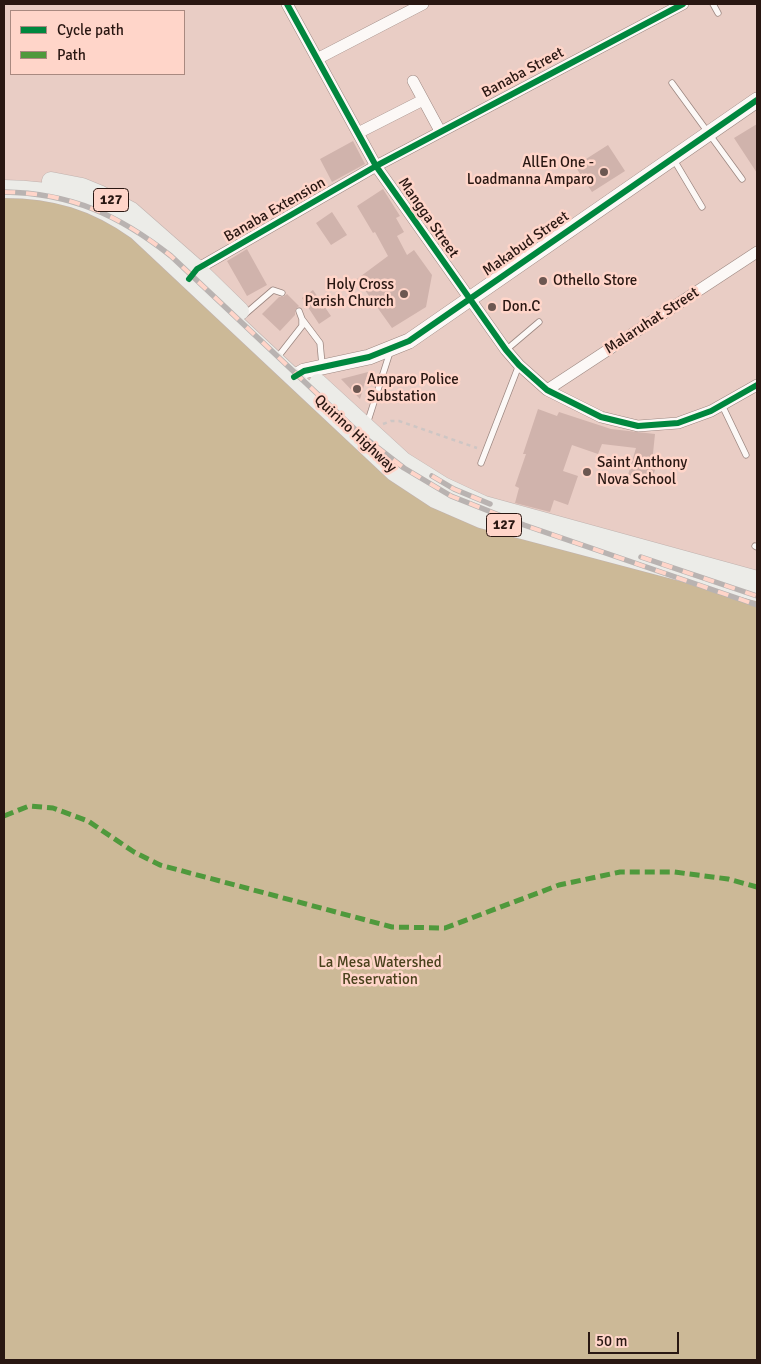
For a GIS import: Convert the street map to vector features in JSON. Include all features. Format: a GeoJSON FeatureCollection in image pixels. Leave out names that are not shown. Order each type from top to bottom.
{"type":"FeatureCollection","features":[{"type":"Feature","properties":{"kind":"main road","name":"Quirino Highway"},"geometry":{"type":"LineString","coordinates":[[4,177],[23,177],[82,187],[131,210],[193,274],[279,355],[307,372],[403,461],[435,481],[484,505],[757,580]]}},
{"type":"Feature","properties":{"kind":"main road","name":"Quirino Highway"},"geometry":{"type":"LineString","coordinates":[[4,189],[48,192],[96,206],[120,218],[193,274]]}},
{"type":"Feature","properties":{"kind":"main road","name":"Quirino Highway"},"geometry":{"type":"LineString","coordinates":[[307,372],[394,472],[435,499],[481,519],[757,592]]}},
{"type":"Feature","properties":{"kind":"street","name":"Mangga Street"},"geometry":{"type":"LineString","coordinates":[[287,4],[376,166],[506,350],[519,365],[547,390],[601,417],[638,426],[678,423],[711,411],[757,384]]}},
{"type":"Feature","properties":{"kind":"street"},"geometry":{"type":"LineString","coordinates":[[317,59],[423,4]]}},
{"type":"Feature","properties":{"kind":"street","name":"Banaba Street"},"geometry":{"type":"LineString","coordinates":[[376,166],[683,4]]}},
{"type":"Feature","properties":{"kind":"street"},"geometry":{"type":"LineString","coordinates":[[413,81],[440,131]]}},
{"type":"Feature","properties":{"kind":"street"},"geometry":{"type":"LineString","coordinates":[[358,133],[423,100]]}},
{"type":"Feature","properties":{"kind":"street","name":"Makabud Street"},"geometry":{"type":"LineString","coordinates":[[307,372],[352,362],[391,350],[415,337],[709,133],[756,105]]}},
{"type":"Feature","properties":{"kind":"street","name":"Banaba Extension"},"geometry":{"type":"LineString","coordinates":[[193,274],[376,166]]}},
{"type":"Feature","properties":{"kind":"street","name":"Malaruhat Street"},"geometry":{"type":"LineString","coordinates":[[547,390],[757,252]]}},
{"type":"Feature","properties":{"kind":"lane"},"geometry":{"type":"LineString","coordinates":[[713,4],[718,13]]}},
{"type":"Feature","properties":{"kind":"lane"},"geometry":{"type":"LineString","coordinates":[[672,83],[742,179]]}},
{"type":"Feature","properties":{"kind":"lane"},"geometry":{"type":"LineString","coordinates":[[673,158],[702,208]]}},
{"type":"Feature","properties":{"kind":"lane"},"geometry":{"type":"LineString","coordinates":[[240,318],[273,290],[282,293]]}},
{"type":"Feature","properties":{"kind":"lane"},"geometry":{"type":"LineString","coordinates":[[299,310],[302,318],[320,343],[307,372]]}},
{"type":"Feature","properties":{"kind":"lane"},"geometry":{"type":"LineString","coordinates":[[279,355],[302,326],[302,318]]}},
{"type":"Feature","properties":{"kind":"lane"},"geometry":{"type":"LineString","coordinates":[[506,350],[539,322]]}},
{"type":"Feature","properties":{"kind":"lane"},"geometry":{"type":"LineString","coordinates":[[369,430],[391,350]]}},
{"type":"Feature","properties":{"kind":"lane"},"geometry":{"type":"LineString","coordinates":[[481,463],[519,365]]}},
{"type":"Feature","properties":{"kind":"lane"},"geometry":{"type":"LineString","coordinates":[[722,405],[746,455]]}},
{"type":"Feature","properties":{"kind":"path"},"geometry":{"type":"LineString","coordinates":[[369,430],[384,423],[399,421],[485,451]]}},
{"type":"Feature","properties":{"kind":"green space","name":"La Mesa Watershed Reservation"},"geometry":{"type":"Polygon","coordinates":[[[4,184],[99,201],[400,466],[446,497],[757,583],[757,1360],[4,1360],[4,184]]]}},
{"type":"Feature","properties":{"kind":"building"},"geometry":{"type":"Polygon","coordinates":[[[757,124],[757,173],[734,138],[757,124]]]}},
{"type":"Feature","properties":{"kind":"building"},"geometry":{"type":"Polygon","coordinates":[[[353,141],[365,164],[332,182],[320,159],[353,141]]]}},
{"type":"Feature","properties":{"kind":"building"},"geometry":{"type":"Polygon","coordinates":[[[608,145],[625,171],[592,192],[575,166],[608,145]]]}},
{"type":"Feature","properties":{"kind":"building"},"geometry":{"type":"Polygon","coordinates":[[[383,189],[400,216],[396,218],[404,232],[397,236],[407,255],[414,250],[432,275],[426,307],[392,328],[357,279],[388,256],[375,232],[373,233],[357,206],[383,189]]]}},
{"type":"Feature","properties":{"kind":"building"},"geometry":{"type":"Polygon","coordinates":[[[332,212],[347,235],[331,245],[316,223],[332,212]]]}},
{"type":"Feature","properties":{"kind":"building"},"geometry":{"type":"Polygon","coordinates":[[[247,249],[267,285],[247,296],[227,261],[247,249]]]}},
{"type":"Feature","properties":{"kind":"building"},"geometry":{"type":"Polygon","coordinates":[[[313,290],[331,316],[319,324],[302,298],[313,290]]]}},
{"type":"Feature","properties":{"kind":"building"},"geometry":{"type":"Polygon","coordinates":[[[287,294],[299,306],[295,310],[295,315],[280,331],[262,314],[279,297],[287,294]]]}},
{"type":"Feature","properties":{"kind":"building","name":"Amparo Police Substation"},"geometry":{"type":"Polygon","coordinates":[[[368,372],[360,399],[341,379],[368,372]]]}},
{"type":"Feature","properties":{"kind":"building"},"geometry":{"type":"Polygon","coordinates":[[[538,409],[557,416],[559,412],[611,429],[655,434],[652,463],[657,464],[651,482],[628,475],[636,448],[602,444],[598,454],[572,445],[563,471],[578,476],[568,505],[554,500],[550,512],[515,503],[519,488],[515,486],[538,409]]]}},
{"type":"Feature","properties":{"kind":"railway"},"geometry":{"type":"LineString","coordinates":[[4,192],[28,193],[73,202],[113,218],[152,242],[171,256],[360,434],[404,468],[451,496],[524,525],[757,605]]}},
{"type":"Feature","properties":{"kind":"railway"},"geometry":{"type":"LineString","coordinates":[[432,476],[454,489],[490,504]]}},
{"type":"Feature","properties":{"kind":"railway"},"geometry":{"type":"LineString","coordinates":[[641,557],[757,596]]}},
{"type":"Feature","properties":{"kind":"marked path"},"geometry":{"type":"LineString","coordinates":[[4,816],[29,806],[53,808],[88,821],[134,852],[160,865],[392,927],[445,928],[559,885],[620,872],[674,872],[728,879],[757,887]]}},
{"type":"Feature","properties":{"kind":"cycle path"},"geometry":{"type":"LineString","coordinates":[[287,4],[376,166],[506,350],[519,365],[547,390],[601,417],[638,426],[678,423],[711,411],[757,385]]}},
{"type":"Feature","properties":{"kind":"cycle path"},"geometry":{"type":"LineString","coordinates":[[189,279],[197,269],[376,166],[683,4]]}},
{"type":"Feature","properties":{"kind":"cycle path"},"geometry":{"type":"LineString","coordinates":[[294,377],[304,371],[369,357],[409,341],[757,100]]}},
{"type":"Feature","properties":{"kind":"place","name":"AllEn One - Loadmanna Amparo"},"geometry":{"type":"Point","coordinates":[604,172]}},
{"type":"Feature","properties":{"kind":"place","name":"Othello Store"},"geometry":{"type":"Point","coordinates":[543,281]}},
{"type":"Feature","properties":{"kind":"place","name":"Holy Cross Parish Church"},"geometry":{"type":"Point","coordinates":[404,294]}},
{"type":"Feature","properties":{"kind":"place","name":"Don.C"},"geometry":{"type":"Point","coordinates":[492,307]}},
{"type":"Feature","properties":{"kind":"place","name":"Amparo Police Substation"},"geometry":{"type":"Point","coordinates":[357,389]}},
{"type":"Feature","properties":{"kind":"place","name":"Saint Anthony Nova School"},"geometry":{"type":"Point","coordinates":[587,472]}}]}
